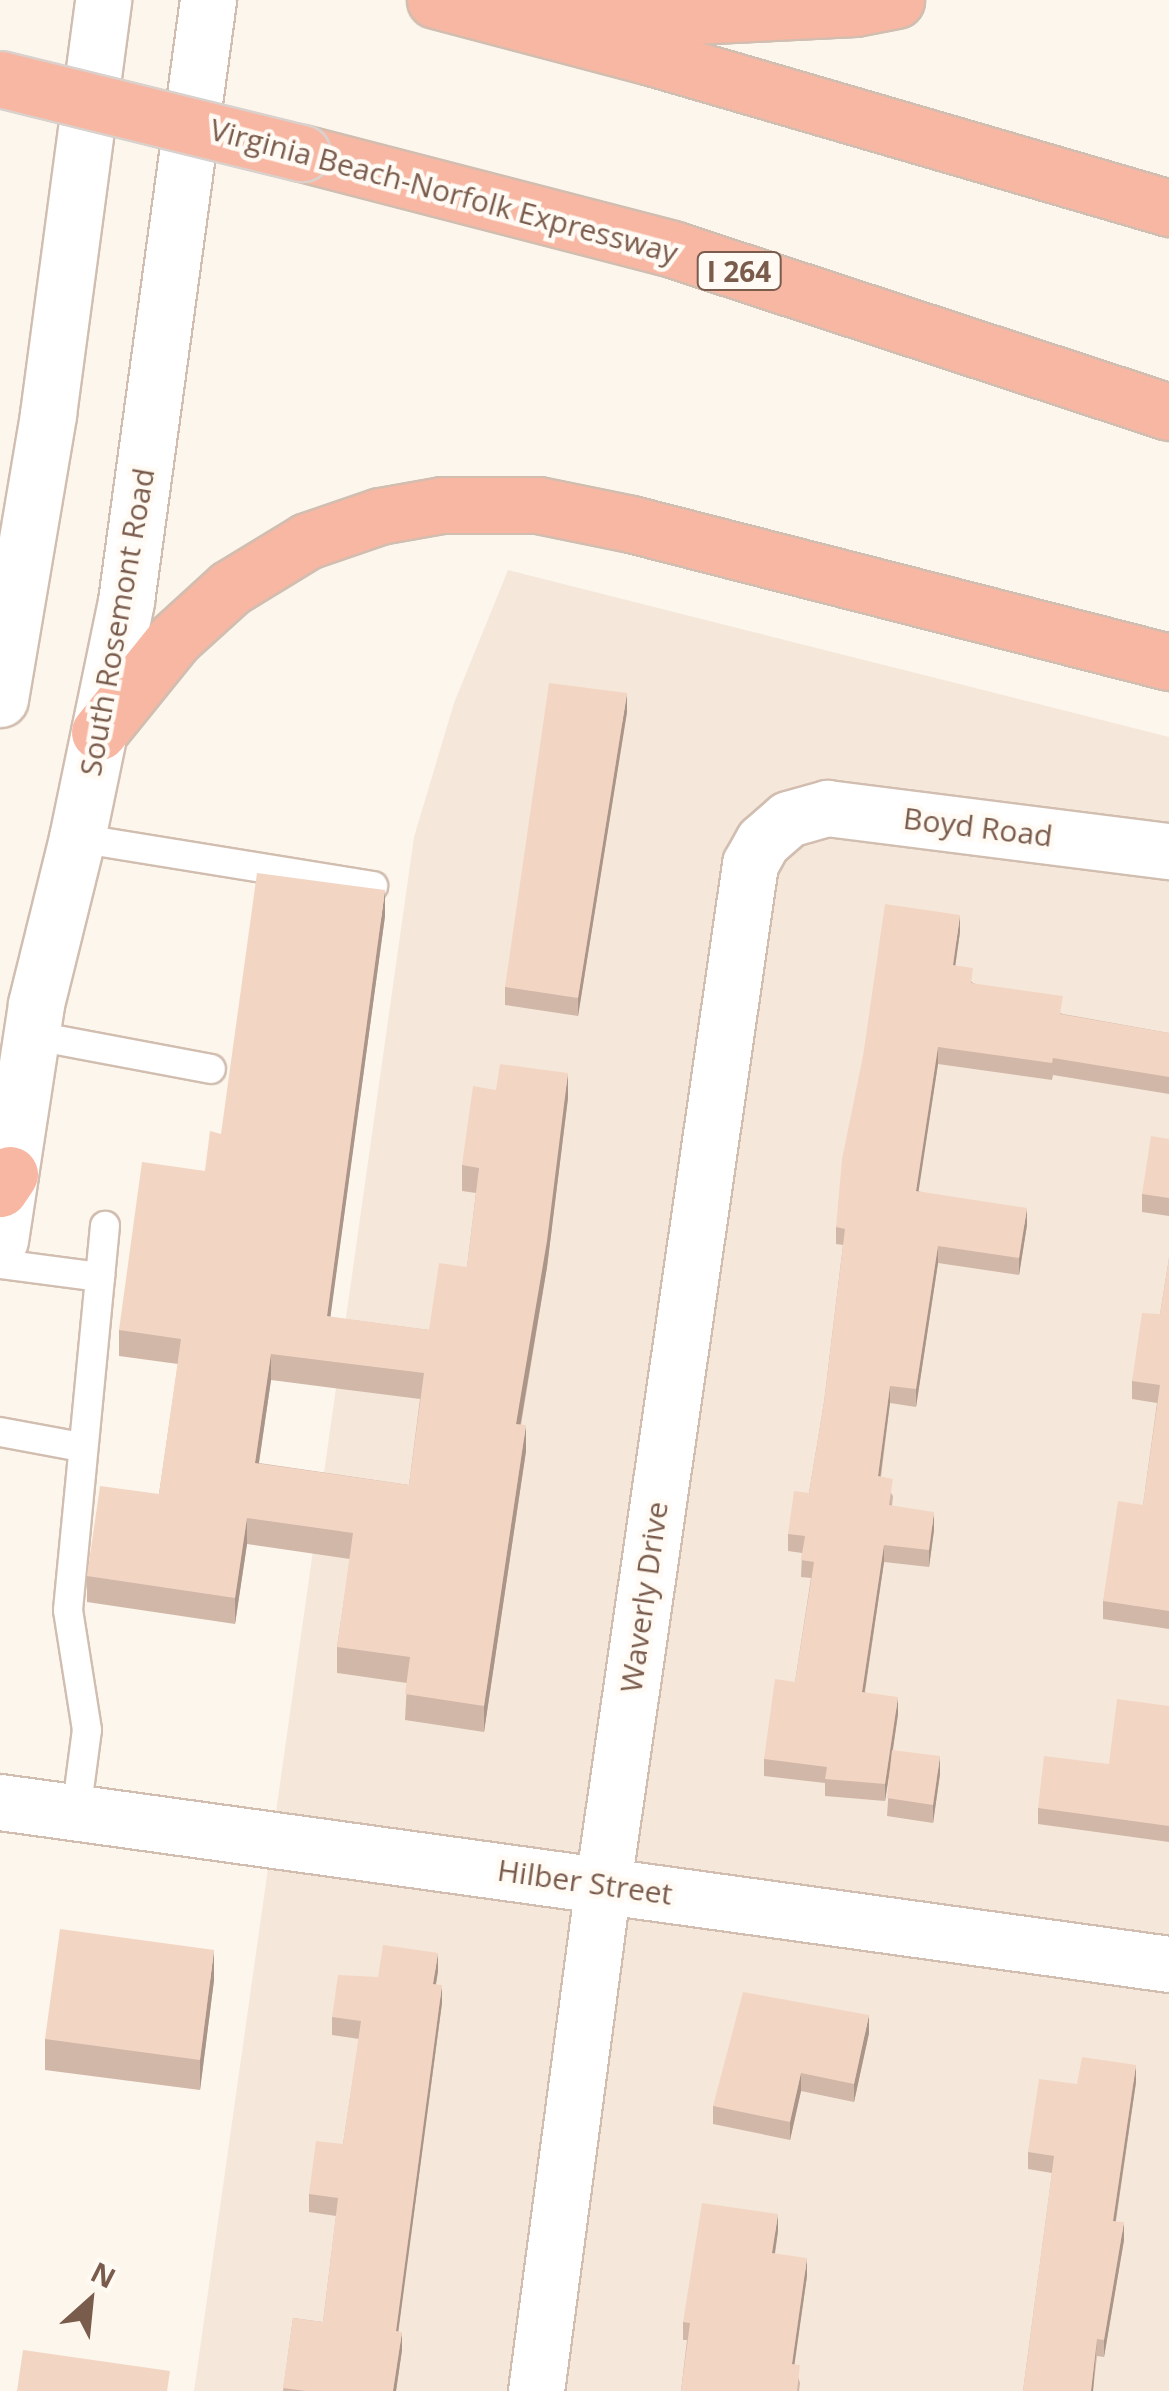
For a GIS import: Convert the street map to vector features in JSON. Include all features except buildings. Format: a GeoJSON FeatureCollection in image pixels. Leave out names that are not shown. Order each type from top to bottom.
{"type":"FeatureCollection","features":[{"type":"Feature","properties":{"kind":"highway"},"geometry":{"type":"LineString","coordinates":[[435,0],[670,62],[1169,208]]}},
{"type":"Feature","properties":{"kind":"highway"},"geometry":{"type":"LineString","coordinates":[[477,0],[537,9],[693,16],[856,8],[896,0]]}},
{"type":"Feature","properties":{"kind":"highway","name":"Virginia Beach-Norfolk Expressway"},"geometry":{"type":"LineString","coordinates":[[0,79],[672,249],[1169,412]]}},
{"type":"Feature","properties":{"kind":"highway"},"geometry":{"type":"LineString","coordinates":[[99,732],[174,639],[230,588],[307,541],[380,516],[442,505],[538,505],[631,524],[1169,662]]}},
{"type":"Feature","properties":{"kind":"street"},"geometry":{"type":"LineString","coordinates":[[0,699],[48,414],[103,0]]}},
{"type":"Feature","properties":{"kind":"street","name":"South Rosemont Road"},"geometry":{"type":"LineString","coordinates":[[0,1240],[5,1181],[31,1035],[126,601],[208,0]]}},
{"type":"Feature","properties":{"kind":"street","name":"Boyd Road"},"geometry":{"type":"LineString","coordinates":[[788,819],[827,808],[1169,851]]}},
{"type":"Feature","properties":{"kind":"street","name":"Waverly Drive"},"geometry":{"type":"LineString","coordinates":[[536,2391],[603,1884],[750,864],[763,841],[788,819]]}},
{"type":"Feature","properties":{"kind":"street","name":"Hilber Street"},"geometry":{"type":"LineString","coordinates":[[0,1802],[1169,1964]]}},
{"type":"Feature","properties":{"kind":"lane"},"geometry":{"type":"LineString","coordinates":[[77,838],[373,886]]}},
{"type":"Feature","properties":{"kind":"lane"},"geometry":{"type":"LineString","coordinates":[[31,1035],[211,1069]]}},
{"type":"Feature","properties":{"kind":"lane"},"geometry":{"type":"LineString","coordinates":[[76,1812],[88,1730],[68,1610],[105,1226]]}},
{"type":"Feature","properties":{"kind":"lane"},"geometry":{"type":"LineString","coordinates":[[0,1264],[100,1277]]}},
{"type":"Feature","properties":{"kind":"lane"},"geometry":{"type":"LineString","coordinates":[[0,1432],[81,1447]]}},
{"type":"Feature","properties":{"kind":"shaded area"},"geometry":{"type":"Polygon","coordinates":[[[508,570],[1169,737],[1169,2391],[194,2391],[414,837],[454,703],[508,570]]]}}]}
